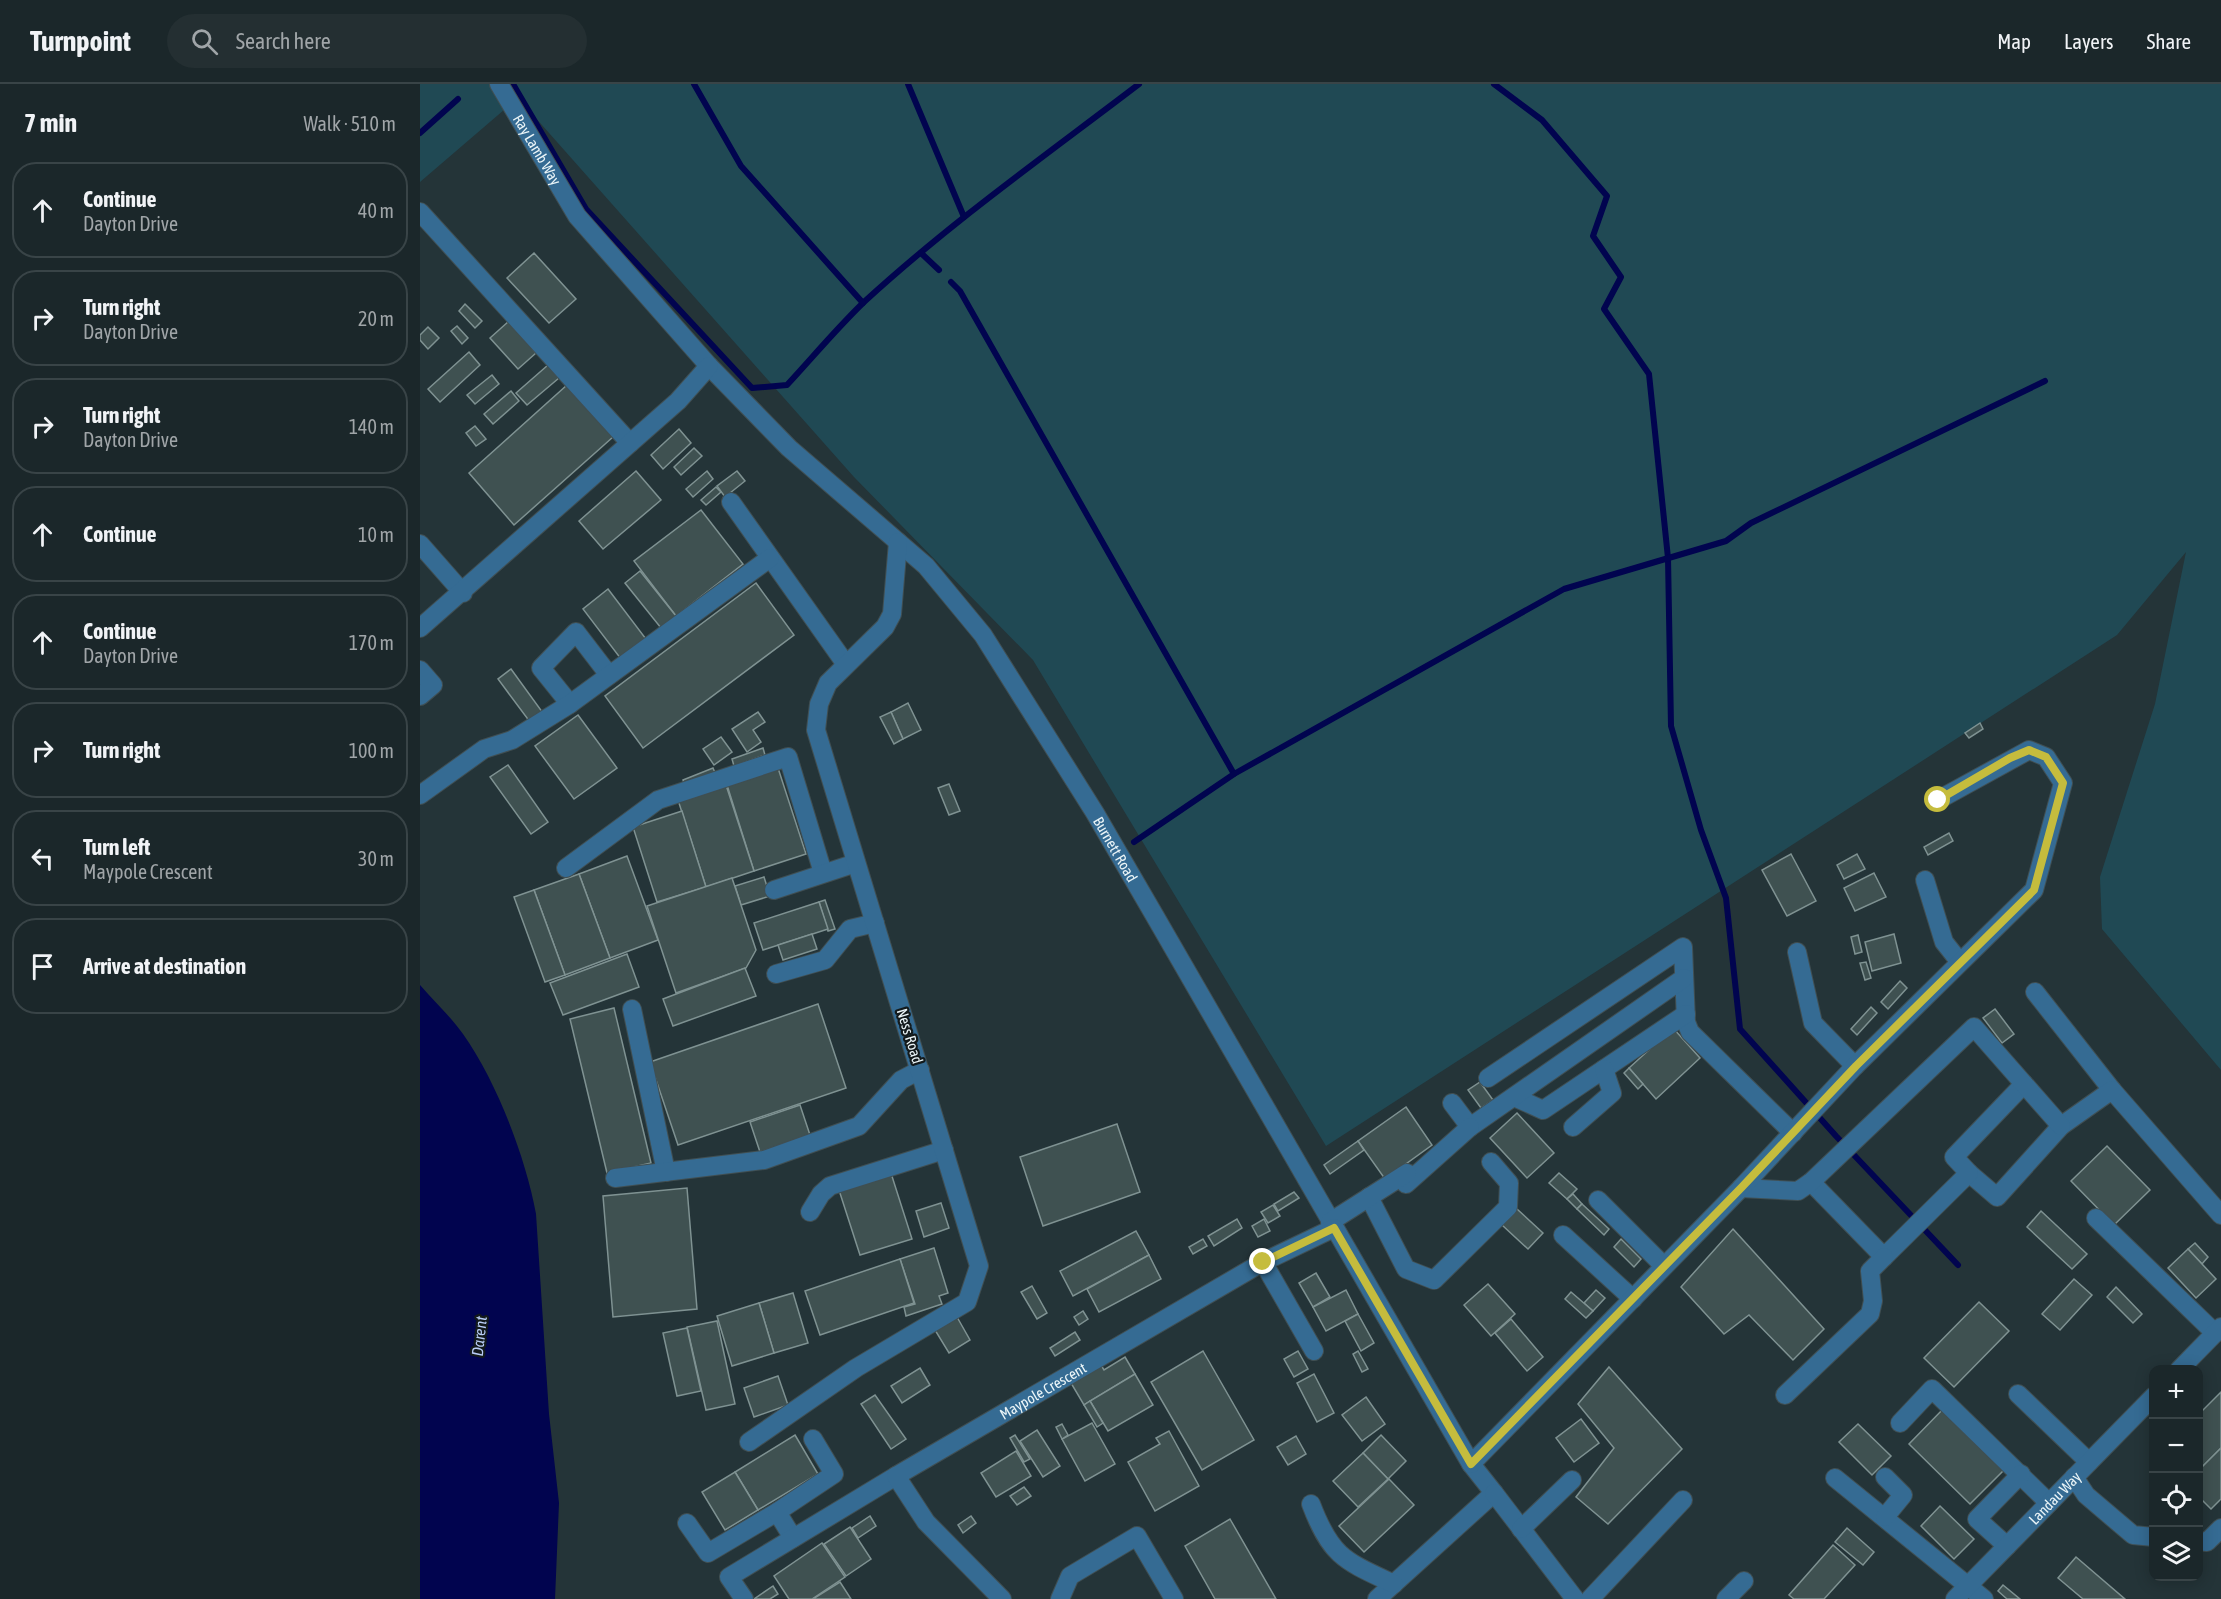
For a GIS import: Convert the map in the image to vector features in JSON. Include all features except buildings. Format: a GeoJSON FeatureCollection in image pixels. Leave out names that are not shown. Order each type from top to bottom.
{"type":"FeatureCollection","features":[{"type":"Feature","properties":{"kind":"street","name":"Ray Lamb Way"},"geometry":{"type":"LineString","coordinates":[[499,84],[577,216],[709,366]]}},
{"type":"Feature","properties":{"kind":"street"},"geometry":{"type":"LineString","coordinates":[[420,212],[630,443]]}},
{"type":"Feature","properties":{"kind":"street"},"geometry":{"type":"LineString","coordinates":[[420,628],[463,593],[678,401],[709,366]]}},
{"type":"Feature","properties":{"kind":"street","name":"Burnett Road"},"geometry":{"type":"LineString","coordinates":[[709,366],[789,448],[926,566],[979,631],[1026,702],[1156,918],[1471,1464],[1575,1599]]}},
{"type":"Feature","properties":{"kind":"street"},"geometry":{"type":"LineString","coordinates":[[732,502],[844,663]]}},
{"type":"Feature","properties":{"kind":"street","name":"Ness Road"},"geometry":{"type":"LineString","coordinates":[[749,1442],[856,1368],[967,1302],[979,1266],[816,730],[819,704],[828,683],[844,663],[885,627],[892,614],[898,542]]}},
{"type":"Feature","properties":{"kind":"street"},"geometry":{"type":"LineString","coordinates":[[420,544],[463,593]]}},
{"type":"Feature","properties":{"kind":"street"},"geometry":{"type":"LineString","coordinates":[[420,795],[484,749],[512,740],[570,704],[770,558]]}},
{"type":"Feature","properties":{"kind":"street"},"geometry":{"type":"LineString","coordinates":[[570,704],[541,668],[576,632],[609,675]]}},
{"type":"Feature","properties":{"kind":"street"},"geometry":{"type":"LineString","coordinates":[[420,670],[433,685],[420,696]]}},
{"type":"Feature","properties":{"kind":"street"},"geometry":{"type":"LineString","coordinates":[[1471,1464],[1741,1188],[1856,1066],[1959,961],[2034,890],[2063,783],[2046,757],[2029,750],[2010,758],[1938,800]]}},
{"type":"Feature","properties":{"kind":"street"},"geometry":{"type":"LineString","coordinates":[[566,868],[658,800],[788,757],[823,873]]}},
{"type":"Feature","properties":{"kind":"street"},"geometry":{"type":"LineString","coordinates":[[774,890],[856,863]]}},
{"type":"Feature","properties":{"kind":"street"},"geometry":{"type":"LineString","coordinates":[[1925,880],[1944,942],[1959,961]]}},
{"type":"Feature","properties":{"kind":"street"},"geometry":{"type":"LineString","coordinates":[[776,974],[825,960],[850,929],[875,923]]}},
{"type":"Feature","properties":{"kind":"street"},"geometry":{"type":"LineString","coordinates":[[1488,1078],[1683,946],[1686,1014],[1690,1032],[1796,1129]]}},
{"type":"Feature","properties":{"kind":"street"},"geometry":{"type":"LineString","coordinates":[[1797,952],[1814,1023],[1856,1066]]}},
{"type":"Feature","properties":{"kind":"street","name":"Maypole Crescent"},"geometry":{"type":"LineString","coordinates":[[744,1599],[729,1577],[896,1476],[1263,1262],[1332,1225],[1369,1197],[1406,1179],[1470,1127],[1684,978]]}},
{"type":"Feature","properties":{"kind":"street"},"geometry":{"type":"LineString","coordinates":[[2035,992],[2112,1090],[2221,1215]]}},
{"type":"Feature","properties":{"kind":"street"},"geometry":{"type":"LineString","coordinates":[[632,1009],[666,1172]]}},
{"type":"Feature","properties":{"kind":"street"},"geometry":{"type":"LineString","coordinates":[[1514,1097],[1543,1110],[1686,1014]]}},
{"type":"Feature","properties":{"kind":"street"},"geometry":{"type":"LineString","coordinates":[[1741,1188],[1798,1191],[1811,1182],[1974,1027],[2061,1126]]}},
{"type":"Feature","properties":{"kind":"street"},"geometry":{"type":"LineString","coordinates":[[1573,1127],[1612,1093],[1604,1069]]}},
{"type":"Feature","properties":{"kind":"street"},"geometry":{"type":"LineString","coordinates":[[615,1178],[764,1160],[859,1126],[901,1080],[920,1070]]}},
{"type":"Feature","properties":{"kind":"street"},"geometry":{"type":"LineString","coordinates":[[2024,1084],[1954,1157],[1997,1197],[2061,1126],[2112,1090]]}},
{"type":"Feature","properties":{"kind":"street"},"geometry":{"type":"LineString","coordinates":[[1452,1102],[1470,1127]]}},
{"type":"Feature","properties":{"kind":"street"},"geometry":{"type":"LineString","coordinates":[[810,1212],[821,1194],[830,1186],[944,1150]]}},
{"type":"Feature","properties":{"kind":"street"},"geometry":{"type":"LineString","coordinates":[[1369,1197],[1406,1269],[1434,1280],[1508,1208],[1509,1184],[1491,1162]]}},
{"type":"Feature","properties":{"kind":"street"},"geometry":{"type":"LineString","coordinates":[[1785,1395],[1870,1314],[1873,1301],[1870,1271],[1969,1173]]}},
{"type":"Feature","properties":{"kind":"street"},"geometry":{"type":"LineString","coordinates":[[1811,1182],[1884,1257]]}},
{"type":"Feature","properties":{"kind":"street"},"geometry":{"type":"LineString","coordinates":[[1598,1200],[1664,1266]]}},
{"type":"Feature","properties":{"kind":"street"},"geometry":{"type":"LineString","coordinates":[[2096,1218],[2218,1330],[2185,1365]]}},
{"type":"Feature","properties":{"kind":"street"},"geometry":{"type":"LineString","coordinates":[[1563,1235],[1633,1299]]}},
{"type":"Feature","properties":{"kind":"street"},"geometry":{"type":"LineString","coordinates":[[1263,1262],[1314,1351]]}},
{"type":"Feature","properties":{"kind":"street"},"geometry":{"type":"LineString","coordinates":[[1900,1423],[1932,1389],[2049,1503]]}},
{"type":"Feature","properties":{"kind":"street"},"geometry":{"type":"LineString","coordinates":[[2018,1394],[2089,1462]]}},
{"type":"Feature","properties":{"kind":"street","name":"Landau Way"},"geometry":{"type":"LineString","coordinates":[[1955,1599],[2149,1401]]}},
{"type":"Feature","properties":{"kind":"street"},"geometry":{"type":"LineString","coordinates":[[687,1523],[708,1553],[777,1512],[834,1474],[813,1439]]}},
{"type":"Feature","properties":{"kind":"street"},"geometry":{"type":"LineString","coordinates":[[2007,1545],[1977,1519],[2021,1474]]}},
{"type":"Feature","properties":{"kind":"street"},"geometry":{"type":"LineString","coordinates":[[896,1476],[926,1522],[1002,1599]]}},
{"type":"Feature","properties":{"kind":"street"},"geometry":{"type":"LineString","coordinates":[[1885,1477],[1903,1495],[1885,1517]]}},
{"type":"Feature","properties":{"kind":"street"},"geometry":{"type":"LineString","coordinates":[[2074,1477],[2086,1495],[2133,1535],[2149,1537]]}},
{"type":"Feature","properties":{"kind":"street"},"geometry":{"type":"LineString","coordinates":[[1835,1478],[1984,1599]]}},
{"type":"Feature","properties":{"kind":"street"},"geometry":{"type":"LineString","coordinates":[[1521,1529],[1572,1480]]}},
{"type":"Feature","properties":{"kind":"street"},"geometry":{"type":"LineString","coordinates":[[1377,1599],[1494,1494]]}},
{"type":"Feature","properties":{"kind":"street"},"geometry":{"type":"LineString","coordinates":[[1590,1599],[1683,1500]]}},
{"type":"Feature","properties":{"kind":"street"},"geometry":{"type":"LineString","coordinates":[[1311,1504],[1322,1531],[1335,1551],[1349,1563],[1394,1584]]}},
{"type":"Feature","properties":{"kind":"street"},"geometry":{"type":"LineString","coordinates":[[777,1512],[793,1538]]}},
{"type":"Feature","properties":{"kind":"street"},"geometry":{"type":"LineString","coordinates":[[2203,1542],[2207,1542],[2221,1528]]}},
{"type":"Feature","properties":{"kind":"street"},"geometry":{"type":"LineString","coordinates":[[1060,1599],[1070,1576],[1137,1536],[1174,1599]]}},
{"type":"Feature","properties":{"kind":"street"},"geometry":{"type":"LineString","coordinates":[[1726,1599],[1744,1581]]}},
{"type":"Feature","properties":{"kind":"shaded area"},"geometry":{"type":"Polygon","coordinates":[[[420,84],[2221,84],[2221,1070],[2102,929],[2100,877],[2155,704],[2186,552],[2117,635],[1326,1146],[1033,660],[854,477],[518,98],[420,182],[420,84]]]}},
{"type":"Feature","properties":{"kind":"water","name":"Darent"},"geometry":{"type":"Polygon","coordinates":[[[420,985],[458,1028],[487,1074],[517,1145],[536,1214],[549,1414],[559,1503],[555,1599],[420,1599],[420,985]]]}},
{"type":"Feature","properties":{"kind":"waterway"},"geometry":{"type":"LineString","coordinates":[[513,84],[586,209],[752,388],[787,385],[854,312],[897,273],[999,190],[1139,84]]}},
{"type":"Feature","properties":{"kind":"waterway"},"geometry":{"type":"LineString","coordinates":[[694,84],[741,166],[863,303]]}},
{"type":"Feature","properties":{"kind":"waterway"},"geometry":{"type":"LineString","coordinates":[[908,84],[964,217]]}},
{"type":"Feature","properties":{"kind":"waterway"},"geometry":{"type":"LineString","coordinates":[[1494,84],[1542,120],[1607,196],[1593,236],[1621,277],[1604,309],[1649,374],[1668,558],[1671,726],[1701,830],[1726,898],[1740,1029],[1836,1136],[1958,1265]]}},
{"type":"Feature","properties":{"kind":"waterway"},"geometry":{"type":"LineString","coordinates":[[420,133],[458,99]]}},
{"type":"Feature","properties":{"kind":"waterway"},"geometry":{"type":"LineString","coordinates":[[921,253],[939,270]]}},
{"type":"Feature","properties":{"kind":"waterway"},"geometry":{"type":"LineString","coordinates":[[951,282],[960,291],[1234,774]]}},
{"type":"Feature","properties":{"kind":"waterway"},"geometry":{"type":"LineString","coordinates":[[1134,842],[1234,774],[1564,589],[1726,541],[1751,523],[2045,381]]}},
{"type":"Feature","properties":{"kind":"route"},"geometry":{"type":"LineString","coordinates":[[1263,1262],[1334,1228],[1471,1464],[1741,1188],[1856,1066],[1959,961],[2034,890],[2063,783],[2046,757],[2029,750],[2010,758],[1938,800]]}}]}
